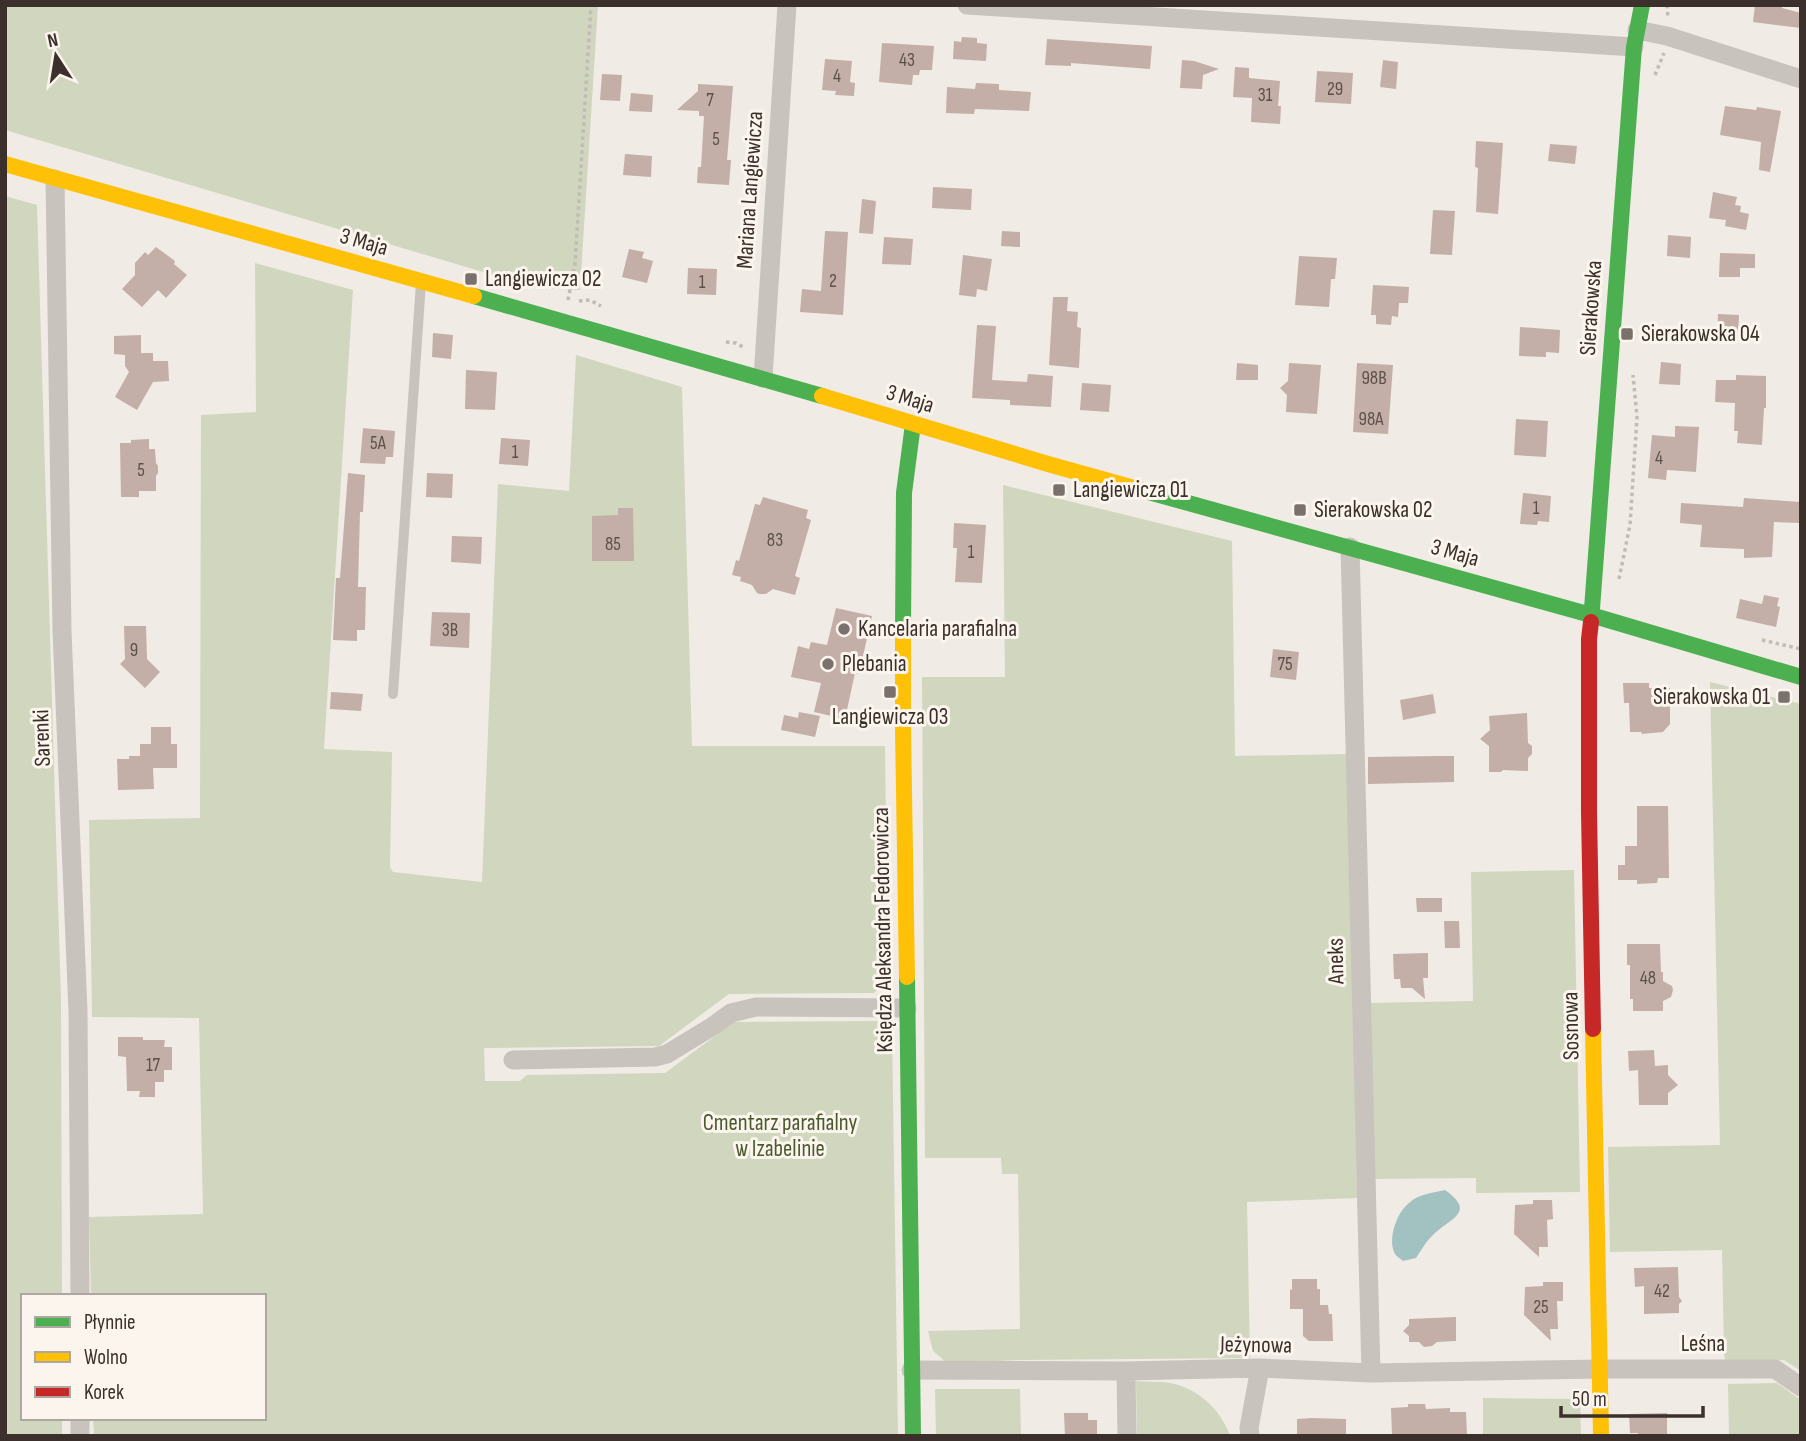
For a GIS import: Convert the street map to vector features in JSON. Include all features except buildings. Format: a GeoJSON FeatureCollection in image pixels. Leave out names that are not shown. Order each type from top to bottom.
{"type":"FeatureCollection","features":[{"type":"Feature","properties":{"kind":"street","name":"Mariana Langiewicza"},"geometry":{"type":"LineString","coordinates":[[763,378],[787,5]]}},
{"type":"Feature","properties":{"kind":"street"},"geometry":{"type":"LineString","coordinates":[[967,5],[1635,39],[1667,37],[1801,79]]}},
{"type":"Feature","properties":{"kind":"street","name":"Sierakowska"},"geometry":{"type":"LineString","coordinates":[[1591,615],[1635,39],[1642,5]]}},
{"type":"Feature","properties":{"kind":"street","name":"3 Maja"},"geometry":{"type":"LineString","coordinates":[[5,164],[763,378],[1062,467],[1591,615],[1801,677]]}},
{"type":"Feature","properties":{"kind":"street","name":"Sarenki"},"geometry":{"type":"LineString","coordinates":[[55,179],[62,631],[78,1011],[80,1294]]}},
{"type":"Feature","properties":{"kind":"street","name":"Księdza Aleksandra Fedorowicza"},"geometry":{"type":"LineString","coordinates":[[913,1436],[903,729],[904,493],[914,424]]}},
{"type":"Feature","properties":{"kind":"street","name":"Aneks"},"geometry":{"type":"LineString","coordinates":[[1350,547],[1371,1373]]}},
{"type":"Feature","properties":{"kind":"street","name":"Sosnowa"},"geometry":{"type":"LineString","coordinates":[[1591,615],[1589,812],[1601,1436]]}},
{"type":"Feature","properties":{"kind":"street"},"geometry":{"type":"LineString","coordinates":[[513,1060],[655,1057],[667,1054],[731,1013],[756,1007],[907,1008]]}},
{"type":"Feature","properties":{"kind":"street"},"geometry":{"type":"LineString","coordinates":[[1250,1436],[1260,1368]]}},
{"type":"Feature","properties":{"kind":"street","name":"Jeżynowa"},"geometry":{"type":"LineString","coordinates":[[911,1370],[1126,1371],[1260,1368],[1371,1373],[1600,1369]]}},
{"type":"Feature","properties":{"kind":"street","name":"Leśna"},"geometry":{"type":"LineString","coordinates":[[1600,1369],[1775,1369],[1801,1387]]}},
{"type":"Feature","properties":{"kind":"street"},"geometry":{"type":"LineString","coordinates":[[1126,1371],[1127,1436]]}},
{"type":"Feature","properties":{"kind":"lane"},"geometry":{"type":"LineString","coordinates":[[393,694],[421,282]]}},
{"type":"Feature","properties":{"kind":"path"},"geometry":{"type":"LineString","coordinates":[[568,302],[575,264],[591,5]]}},
{"type":"Feature","properties":{"kind":"path"},"geometry":{"type":"LineString","coordinates":[[1653,81],[1666,44]]}},
{"type":"Feature","properties":{"kind":"path"},"geometry":{"type":"LineString","coordinates":[[1618,585],[1630,525],[1637,417],[1632,367]]}},
{"type":"Feature","properties":{"kind":"green space"},"geometry":{"type":"Polygon","coordinates":[[[5,5],[598,5],[580,290],[537,288],[5,130],[5,5]]]}},
{"type":"Feature","properties":{"kind":"green space"},"geometry":{"type":"Polygon","coordinates":[[[5,196],[37,205],[61,1000],[62,1294],[21,1294],[21,1420],[62,1420],[62,1436],[5,1436],[5,196]]]}},
{"type":"Feature","properties":{"kind":"green space","name":"Cmentarz parafialny w Izabelinie"},"geometry":{"type":"Polygon","coordinates":[[[255,263],[353,290],[324,749],[392,752],[390,867],[393,872],[482,882],[498,484],[569,491],[576,355],[682,387],[692,746],[885,746],[888,980],[874,993],[729,994],[659,1046],[484,1048],[485,1081],[520,1081],[527,1075],[665,1073],[734,1022],[876,1021],[892,1029],[898,1436],[94,1436],[93,1420],[266,1420],[266,1294],[91,1294],[89,1217],[203,1214],[199,1018],[92,1017],[89,820],[200,818],[201,415],[256,412],[255,263]]]}},
{"type":"Feature","properties":{"kind":"green space"},"geometry":{"type":"Polygon","coordinates":[[[1003,485],[1232,541],[1235,756],[1348,754],[1357,1198],[1247,1202],[1250,1358],[947,1363],[933,1351],[928,1331],[1020,1329],[1018,1174],[1002,1174],[1001,1158],[925,1158],[922,677],[1005,677],[1003,485]]]}},
{"type":"Feature","properties":{"kind":"green space"},"geometry":{"type":"Polygon","coordinates":[[[1710,682],[1801,704],[1801,1371],[1784,1360],[1726,1363],[1722,1250],[1610,1252],[1608,1147],[1720,1145],[1710,682]]]}},
{"type":"Feature","properties":{"kind":"green space"},"geometry":{"type":"Polygon","coordinates":[[[1574,870],[1580,1192],[1476,1193],[1476,1178],[1372,1179],[1368,1003],[1473,1001],[1471,872],[1574,870]]]}},
{"type":"Feature","properties":{"kind":"green space"},"geometry":{"type":"Polygon","coordinates":[[[1136,1381],[1170,1383],[1190,1390],[1207,1401],[1221,1417],[1230,1436],[1137,1436],[1136,1381]]]}},
{"type":"Feature","properties":{"kind":"green space"},"geometry":{"type":"Polygon","coordinates":[[[1777,1383],[1801,1400],[1801,1436],[1729,1436],[1728,1384],[1777,1383]]]}},
{"type":"Feature","properties":{"kind":"green space"},"geometry":{"type":"Polygon","coordinates":[[[935,1389],[1020,1389],[1021,1436],[936,1436],[935,1389]]]}},
{"type":"Feature","properties":{"kind":"green space"},"geometry":{"type":"Polygon","coordinates":[[[1483,1398],[1580,1399],[1581,1436],[1483,1436],[1483,1398]]]}},
{"type":"Feature","properties":{"kind":"water"},"geometry":{"type":"Polygon","coordinates":[[[1445,1190],[1459,1204],[1460,1210],[1430,1237],[1416,1258],[1403,1261],[1395,1254],[1392,1241],[1394,1226],[1401,1213],[1417,1198],[1445,1190]]]}},
{"type":"Feature","properties":{"kind":"traffic: fast"},"geometry":{"type":"LineString","coordinates":[[1591,622],[1634,47],[1642,5]]}},
{"type":"Feature","properties":{"kind":"traffic: fast"},"geometry":{"type":"LineString","coordinates":[[474,296],[822,396]]}},
{"type":"Feature","properties":{"kind":"traffic: fast"},"geometry":{"type":"LineString","coordinates":[[903,632],[904,493],[913,424]]}},
{"type":"Feature","properties":{"kind":"traffic: fast"},"geometry":{"type":"LineString","coordinates":[[1145,491],[1591,615],[1801,677]]}},
{"type":"Feature","properties":{"kind":"traffic: fast"},"geometry":{"type":"LineString","coordinates":[[907,977],[913,1436]]}},
{"type":"Feature","properties":{"kind":"traffic: slow"},"geometry":{"type":"LineString","coordinates":[[5,164],[474,296]]}},
{"type":"Feature","properties":{"kind":"traffic: slow"},"geometry":{"type":"LineString","coordinates":[[822,396],[1145,491]]}},
{"type":"Feature","properties":{"kind":"traffic: slow"},"geometry":{"type":"LineString","coordinates":[[903,632],[907,977]]}},
{"type":"Feature","properties":{"kind":"traffic: slow"},"geometry":{"type":"LineString","coordinates":[[1593,1029],[1601,1436]]}},
{"type":"Feature","properties":{"kind":"traffic: jam"},"geometry":{"type":"LineString","coordinates":[[1591,622],[1589,812],[1593,1029]]}},
{"type":"Feature","properties":{"kind":"place","name":"Langiewicza 02"},"geometry":{"type":"Point","coordinates":[471,279]}},
{"type":"Feature","properties":{"kind":"place","name":"Sierakowska 04"},"geometry":{"type":"Point","coordinates":[1627,334]}},
{"type":"Feature","properties":{"kind":"place","name":"Langiewicza 01"},"geometry":{"type":"Point","coordinates":[1059,490]}},
{"type":"Feature","properties":{"kind":"place","name":"Sierakowska 02"},"geometry":{"type":"Point","coordinates":[1300,510]}},
{"type":"Feature","properties":{"kind":"place","name":"Kancelaria parafialna"},"geometry":{"type":"Point","coordinates":[844,629]}},
{"type":"Feature","properties":{"kind":"place","name":"Plebania"},"geometry":{"type":"Point","coordinates":[828,664]}},
{"type":"Feature","properties":{"kind":"place","name":"Langiewicza 03"},"geometry":{"type":"Point","coordinates":[890,692]}},
{"type":"Feature","properties":{"kind":"place","name":"Sierakowska 01"},"geometry":{"type":"Point","coordinates":[1784,697]}}]}
